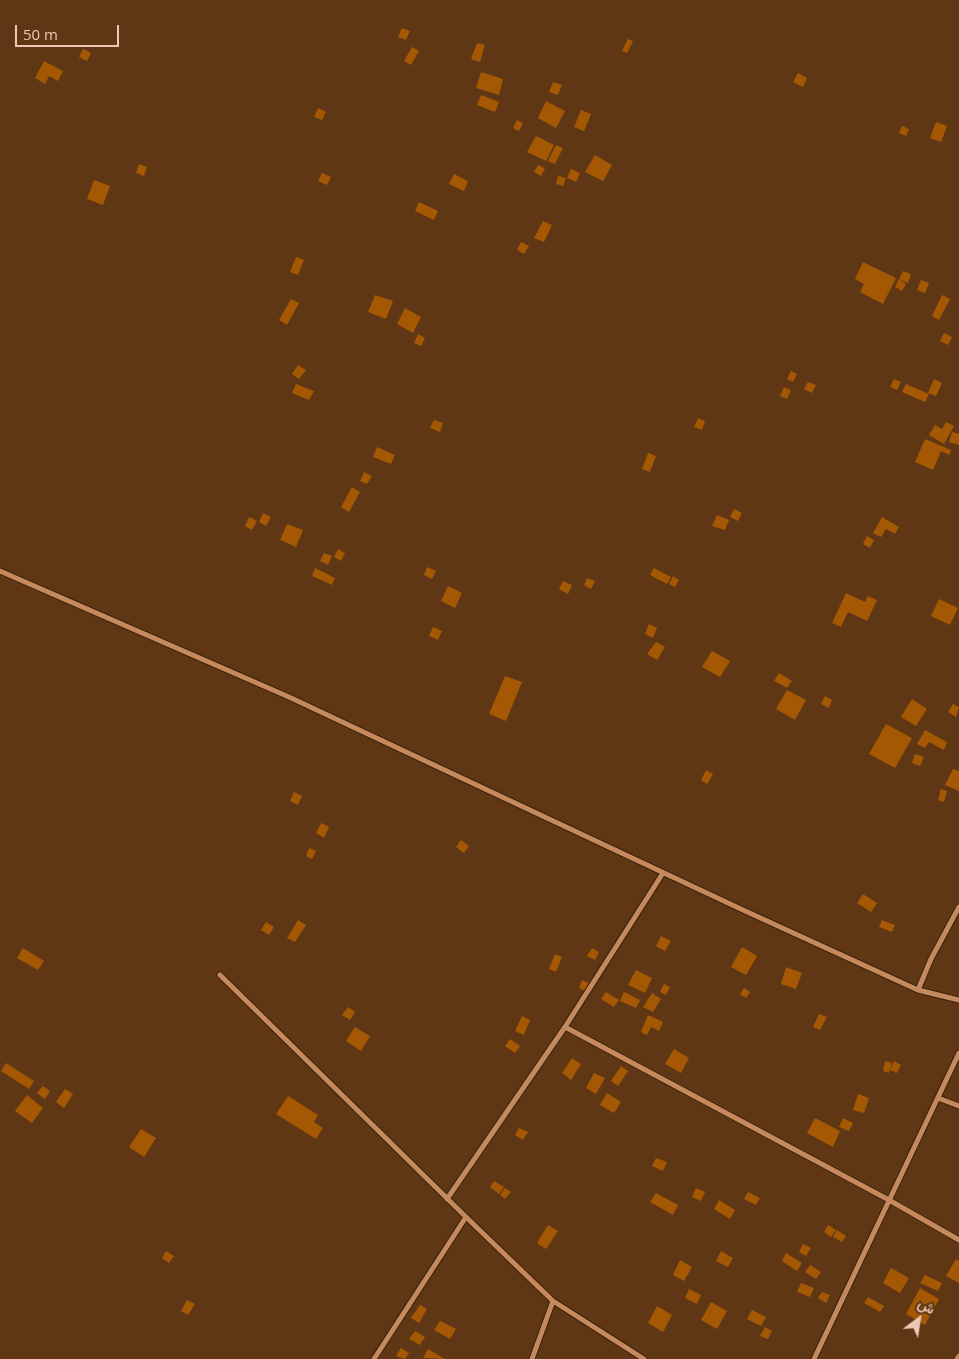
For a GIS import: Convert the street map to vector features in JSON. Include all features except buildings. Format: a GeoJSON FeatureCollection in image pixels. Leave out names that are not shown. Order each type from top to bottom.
{"type":"FeatureCollection","features":[{"type":"Feature","properties":{"kind":"street"},"geometry":{"type":"LineString","coordinates":[[0,571],[289,697],[663,873],[918,990],[959,1000]]}},
{"type":"Feature","properties":{"kind":"street"},"geometry":{"type":"LineString","coordinates":[[447,1199],[565,1027],[663,873]]}},
{"type":"Feature","properties":{"kind":"street"},"geometry":{"type":"LineString","coordinates":[[918,990],[931,959],[959,908]]}},
{"type":"Feature","properties":{"kind":"street"},"geometry":{"type":"LineString","coordinates":[[220,975],[553,1301],[644,1359]]}},
{"type":"Feature","properties":{"kind":"street"},"geometry":{"type":"LineString","coordinates":[[565,1027],[889,1200],[959,1240]]}},
{"type":"Feature","properties":{"kind":"street"},"geometry":{"type":"LineString","coordinates":[[814,1359],[959,1053]]}},
{"type":"Feature","properties":{"kind":"street"},"geometry":{"type":"LineString","coordinates":[[938,1098],[959,1106]]}},
{"type":"Feature","properties":{"kind":"street"},"geometry":{"type":"LineString","coordinates":[[374,1359],[466,1217]]}},
{"type":"Feature","properties":{"kind":"street"},"geometry":{"type":"LineString","coordinates":[[532,1359],[553,1301]]}}]}
